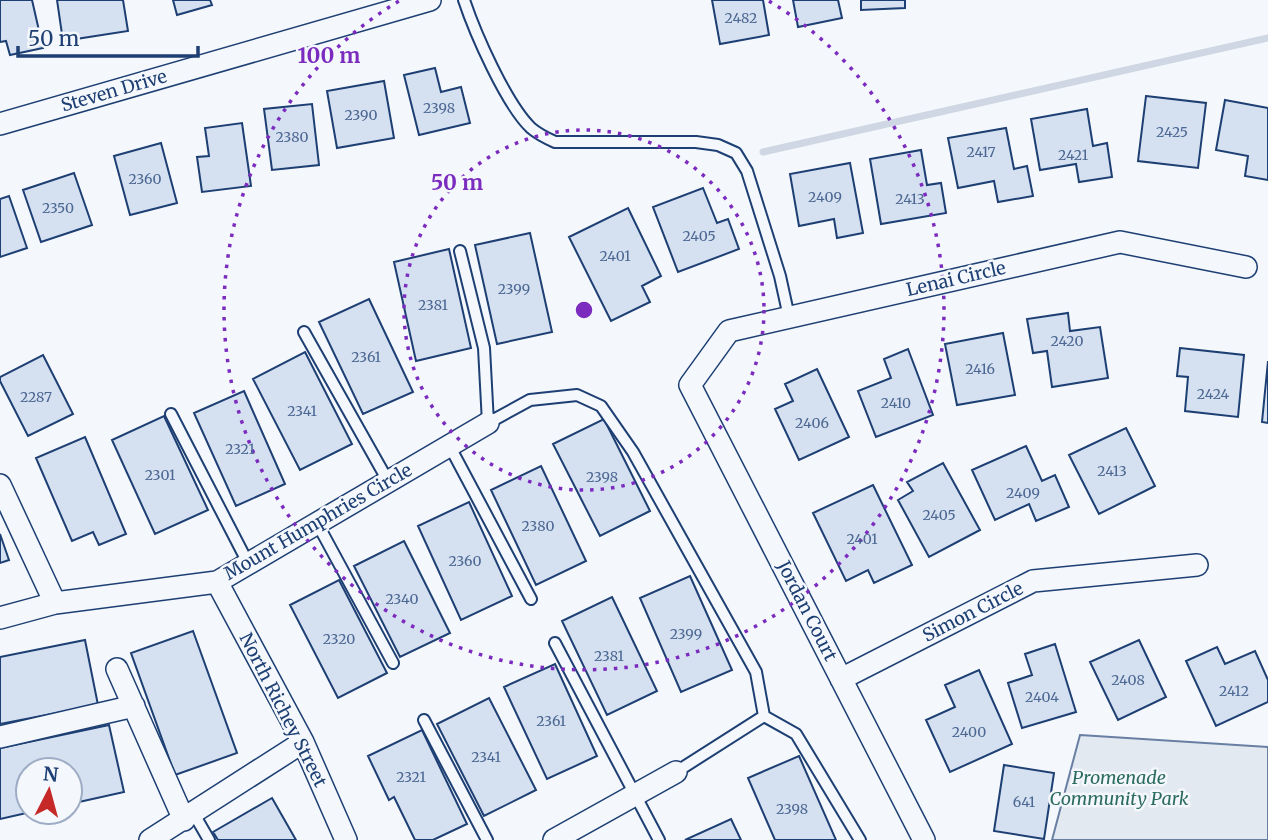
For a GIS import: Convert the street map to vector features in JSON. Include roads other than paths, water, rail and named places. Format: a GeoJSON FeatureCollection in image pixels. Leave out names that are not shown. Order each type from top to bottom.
{"type":"FeatureCollection","features":[{"type":"Feature","properties":{"kind":"street","name":"Steven Drive"},"geometry":{"type":"LineString","coordinates":[[0,124],[430,0]]}},
{"type":"Feature","properties":{"kind":"street","name":"Lenai Circle"},"geometry":{"type":"LineString","coordinates":[[692,383],[729,331],[1120,242],[1246,267]]}},
{"type":"Feature","properties":{"kind":"street","name":"Jordan Court"},"geometry":{"type":"LineString","coordinates":[[692,383],[690,385],[924,840]]}},
{"type":"Feature","properties":{"kind":"street","name":"Mount Humphries Circle"},"geometry":{"type":"LineString","coordinates":[[0,618],[55,603],[217,582],[488,423]]}},
{"type":"Feature","properties":{"kind":"street"},"geometry":{"type":"LineString","coordinates":[[0,485],[55,603]]}},
{"type":"Feature","properties":{"kind":"street","name":"Simon Circle"},"geometry":{"type":"LineString","coordinates":[[841,679],[1033,581],[1197,565]]}},
{"type":"Feature","properties":{"kind":"street","name":"North Richey Street"},"geometry":{"type":"LineString","coordinates":[[217,582],[303,742],[346,840]]}},
{"type":"Feature","properties":{"kind":"street"},"geometry":{"type":"LineString","coordinates":[[117,669],[189,817]]}},
{"type":"Feature","properties":{"kind":"street"},"geometry":{"type":"LineString","coordinates":[[0,737],[134,706]]}},
{"type":"Feature","properties":{"kind":"street"},"geometry":{"type":"LineString","coordinates":[[150,840],[303,742]]}},
{"type":"Feature","properties":{"kind":"street"},"geometry":{"type":"LineString","coordinates":[[554,840],[676,772]]}},
{"type":"Feature","properties":{"kind":"lane"},"geometry":{"type":"LineString","coordinates":[[464,0],[474,30],[512,100],[525,122],[541,135],[555,142],[696,142],[718,145],[736,153],[747,171],[780,276],[789,317]]}},
{"type":"Feature","properties":{"kind":"lane"},"geometry":{"type":"LineString","coordinates":[[460,251],[484,348],[488,423],[530,400],[577,395],[601,406],[633,452],[756,672],[764,716]]}},
{"type":"Feature","properties":{"kind":"lane"},"geometry":{"type":"LineString","coordinates":[[304,332],[388,481]]}},
{"type":"Feature","properties":{"kind":"lane"},"geometry":{"type":"LineString","coordinates":[[171,414],[248,563]]}},
{"type":"Feature","properties":{"kind":"lane"},"geometry":{"type":"LineString","coordinates":[[449,445],[531,598]]}},
{"type":"Feature","properties":{"kind":"lane"},"geometry":{"type":"LineString","coordinates":[[317,523],[393,663]]}},
{"type":"Feature","properties":{"kind":"lane"},"geometry":{"type":"LineString","coordinates":[[555,643],[659,840]]}},
{"type":"Feature","properties":{"kind":"lane"},"geometry":{"type":"LineString","coordinates":[[676,772],[764,716]]}},
{"type":"Feature","properties":{"kind":"lane"},"geometry":{"type":"LineString","coordinates":[[764,716],[796,734],[860,840]]}},
{"type":"Feature","properties":{"kind":"lane"},"geometry":{"type":"LineString","coordinates":[[424,720],[487,840]]}},
{"type":"Feature","properties":{"kind":"lane"},"geometry":{"type":"LineString","coordinates":[[189,817],[209,840]]}},
{"type":"Feature","properties":{"kind":"waterway"},"geometry":{"type":"LineString","coordinates":[[763,152],[1268,38]]}},
{"type":"Feature","properties":{"kind":"park label","name":"Promenade Community Park"},"geometry":{"type":"Point","coordinates":[1119,788]}}]}
